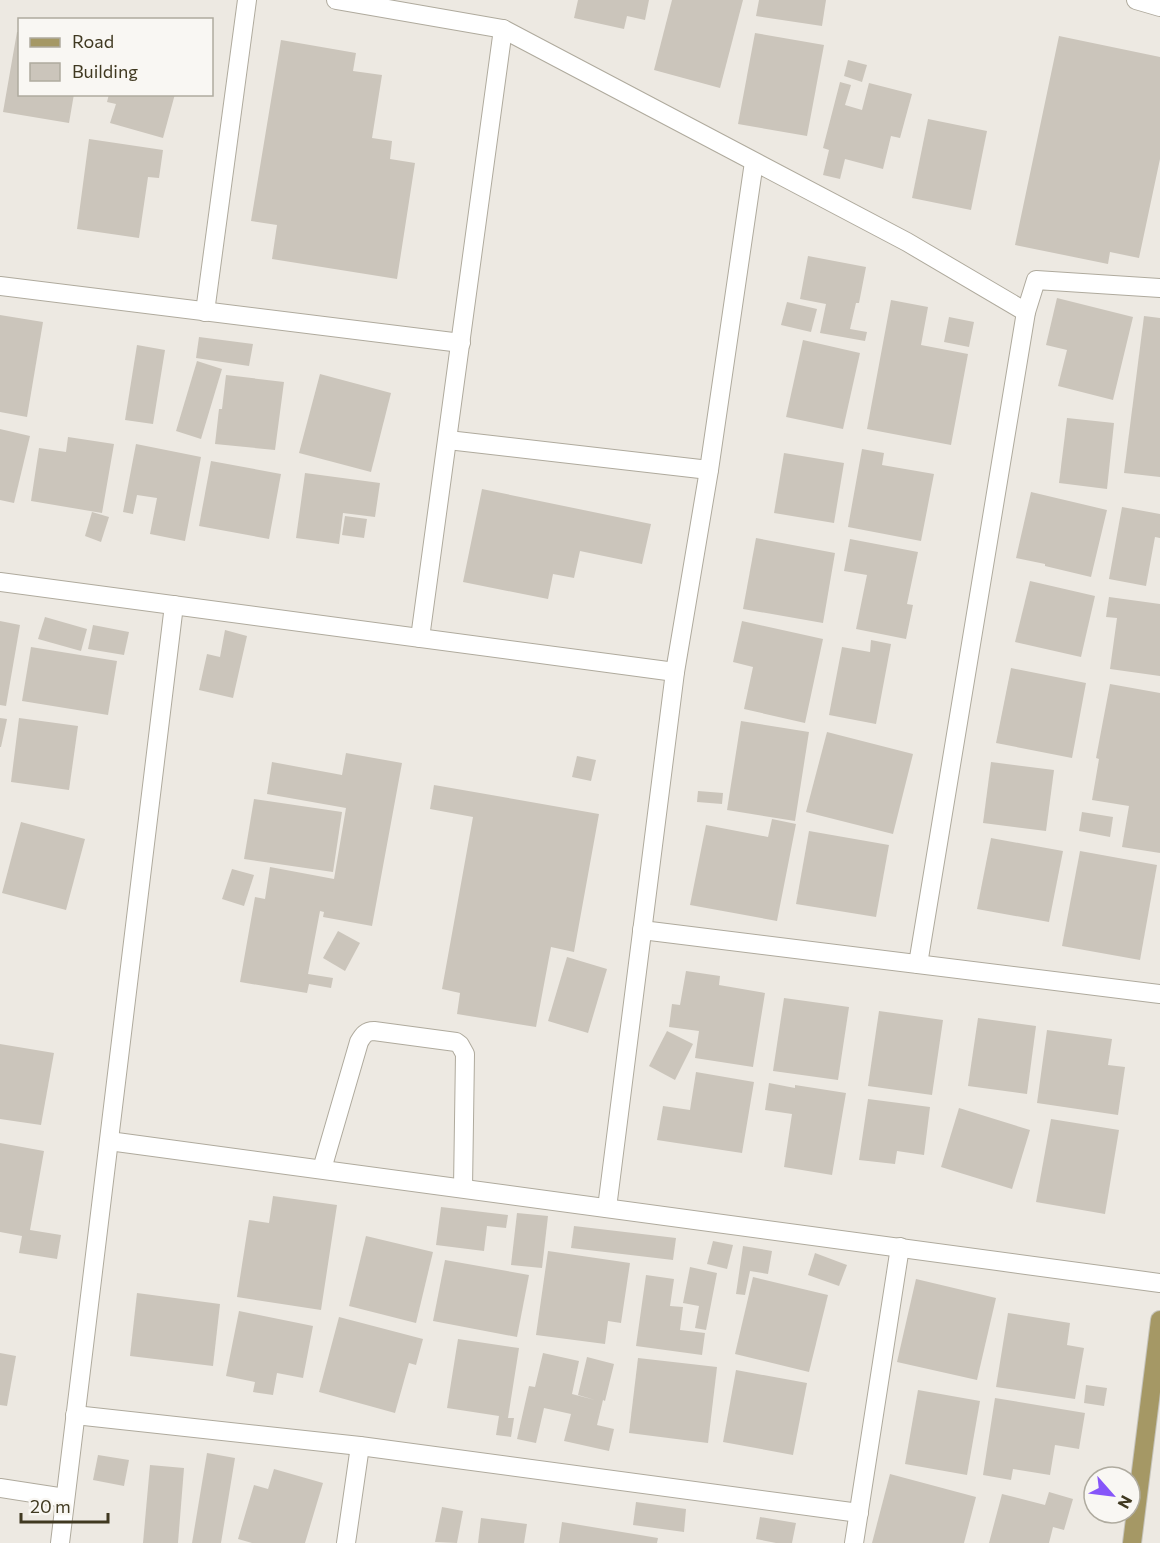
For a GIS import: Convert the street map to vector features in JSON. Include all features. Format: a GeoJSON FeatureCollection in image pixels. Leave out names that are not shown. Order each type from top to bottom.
{"type":"FeatureCollection","features":[{"type":"Feature","properties":{"kind":"main road"},"geometry":{"type":"LineString","coordinates":[[1132,1543],[1160,1320]]}},
{"type":"Feature","properties":{"kind":"street"},"geometry":{"type":"LineString","coordinates":[[204,312],[247,0]]}},
{"type":"Feature","properties":{"kind":"street"},"geometry":{"type":"LineString","coordinates":[[336,0],[504,29],[907,242],[1026,312]]}},
{"type":"Feature","properties":{"kind":"street"},"geometry":{"type":"LineString","coordinates":[[1137,0],[1160,7]]}},
{"type":"Feature","properties":{"kind":"street"},"geometry":{"type":"LineString","coordinates":[[420,638],[504,29]]}},
{"type":"Feature","properties":{"kind":"street"},"geometry":{"type":"LineString","coordinates":[[607,1208],[675,672],[709,470],[754,162]]}},
{"type":"Feature","properties":{"kind":"street"},"geometry":{"type":"LineString","coordinates":[[918,964],[1026,312],[1036,280],[1160,288]]}},
{"type":"Feature","properties":{"kind":"street"},"geometry":{"type":"LineString","coordinates":[[0,286],[461,343]]}},
{"type":"Feature","properties":{"kind":"street"},"geometry":{"type":"LineString","coordinates":[[448,440],[709,470]]}},
{"type":"Feature","properties":{"kind":"street"},"geometry":{"type":"LineString","coordinates":[[0,582],[675,672]]}},
{"type":"Feature","properties":{"kind":"street"},"geometry":{"type":"LineString","coordinates":[[60,1543],[174,605]]}},
{"type":"Feature","properties":{"kind":"street"},"geometry":{"type":"LineString","coordinates":[[642,930],[1160,994]]}},
{"type":"Feature","properties":{"kind":"street"},"geometry":{"type":"LineString","coordinates":[[322,1169],[362,1035],[367,1031],[386,1032],[456,1042],[463,1049],[465,1054],[463,1188]]}},
{"type":"Feature","properties":{"kind":"street"},"geometry":{"type":"LineString","coordinates":[[109,1141],[1160,1283]]}},
{"type":"Feature","properties":{"kind":"street"},"geometry":{"type":"LineString","coordinates":[[854,1543],[900,1247]]}},
{"type":"Feature","properties":{"kind":"street"},"geometry":{"type":"LineString","coordinates":[[75,1415],[360,1446],[859,1513]]}},
{"type":"Feature","properties":{"kind":"street"},"geometry":{"type":"LineString","coordinates":[[346,1543],[360,1446]]}},
{"type":"Feature","properties":{"kind":"street"},"geometry":{"type":"LineString","coordinates":[[0,1488],[65,1498]]}},
{"type":"Feature","properties":{"kind":"building"},"geometry":{"type":"Polygon","coordinates":[[[578,0],[649,0],[645,20],[627,16],[624,29],[574,18],[578,0]]]}},
{"type":"Feature","properties":{"kind":"building"},"geometry":{"type":"Polygon","coordinates":[[[672,0],[743,0],[720,88],[654,70],[672,0]]]}},
{"type":"Feature","properties":{"kind":"building"},"geometry":{"type":"Polygon","coordinates":[[[759,0],[826,0],[822,26],[756,16],[759,0]]]}},
{"type":"Feature","properties":{"kind":"building"},"geometry":{"type":"Polygon","coordinates":[[[18,32],[18,96],[74,96],[69,123],[3,112],[18,32]]]}},
{"type":"Feature","properties":{"kind":"building"},"geometry":{"type":"Polygon","coordinates":[[[755,33],[824,45],[807,136],[738,124],[755,33]]]}},
{"type":"Feature","properties":{"kind":"building"},"geometry":{"type":"Polygon","coordinates":[[[1059,36],[1160,57],[1160,159],[1139,258],[1110,252],[1108,264],[1015,245],[1059,36]]]}},
{"type":"Feature","properties":{"kind":"building"},"geometry":{"type":"Polygon","coordinates":[[[281,40],[356,53],[353,71],[382,75],[372,138],[392,141],[390,159],[415,163],[397,279],[272,259],[277,225],[251,221],[281,40]]]}},
{"type":"Feature","properties":{"kind":"building"},"geometry":{"type":"Polygon","coordinates":[[[848,60],[867,65],[862,82],[844,76],[848,60]]]}},
{"type":"Feature","properties":{"kind":"building"},"geometry":{"type":"Polygon","coordinates":[[[840,82],[851,85],[845,105],[862,110],[869,83],[912,94],[900,138],[891,136],[883,169],[845,159],[840,179],[823,175],[829,150],[823,148],[840,82]]]}},
{"type":"Feature","properties":{"kind":"building"},"geometry":{"type":"Polygon","coordinates":[[[108,96],[174,96],[163,138],[110,123],[116,104],[107,102],[108,96]]]}},
{"type":"Feature","properties":{"kind":"building"},"geometry":{"type":"Polygon","coordinates":[[[928,119],[987,131],[971,210],[912,198],[928,119]]]}},
{"type":"Feature","properties":{"kind":"building"},"geometry":{"type":"Polygon","coordinates":[[[89,139],[163,150],[159,178],[148,177],[139,238],[77,229],[89,139]]]}},
{"type":"Feature","properties":{"kind":"building"},"geometry":{"type":"Polygon","coordinates":[[[808,256],[866,267],[859,303],[856,303],[850,329],[867,332],[865,341],[820,333],[826,304],[800,299],[808,256]]]}},
{"type":"Feature","properties":{"kind":"building"},"geometry":{"type":"Polygon","coordinates":[[[1057,298],[1133,317],[1113,400],[1058,386],[1067,350],[1046,345],[1057,298]]]}},
{"type":"Feature","properties":{"kind":"building"},"geometry":{"type":"Polygon","coordinates":[[[891,300],[928,307],[921,345],[968,354],[951,445],[867,429],[891,300]]]}},
{"type":"Feature","properties":{"kind":"building"},"geometry":{"type":"Polygon","coordinates":[[[787,302],[817,309],[811,332],[781,325],[787,302]]]}},
{"type":"Feature","properties":{"kind":"building"},"geometry":{"type":"Polygon","coordinates":[[[0,315],[43,322],[27,417],[0,412],[0,315]]]}},
{"type":"Feature","properties":{"kind":"building"},"geometry":{"type":"Polygon","coordinates":[[[1144,316],[1160,318],[1160,477],[1124,473],[1144,316]]]}},
{"type":"Feature","properties":{"kind":"building"},"geometry":{"type":"Polygon","coordinates":[[[949,317],[974,322],[969,347],[944,342],[949,317]]]}},
{"type":"Feature","properties":{"kind":"building"},"geometry":{"type":"Polygon","coordinates":[[[199,337],[253,344],[249,366],[196,358],[199,337]]]}},
{"type":"Feature","properties":{"kind":"building"},"geometry":{"type":"Polygon","coordinates":[[[803,340],[860,353],[843,429],[786,417],[803,340]]]}},
{"type":"Feature","properties":{"kind":"building"},"geometry":{"type":"Polygon","coordinates":[[[137,345],[165,350],[153,424],[125,420],[137,345]]]}},
{"type":"Feature","properties":{"kind":"building"},"geometry":{"type":"Polygon","coordinates":[[[197,361],[222,369],[201,439],[176,431],[197,361]]]}},
{"type":"Feature","properties":{"kind":"building"},"geometry":{"type":"Polygon","coordinates":[[[320,374],[391,393],[371,472],[299,453],[320,374]]]}},
{"type":"Feature","properties":{"kind":"building"},"geometry":{"type":"Polygon","coordinates":[[[226,375],[284,382],[275,450],[215,444],[226,375]]]}},
{"type":"Feature","properties":{"kind":"building"},"geometry":{"type":"Polygon","coordinates":[[[1067,418],[1114,423],[1107,489],[1059,483],[1067,418]]]}},
{"type":"Feature","properties":{"kind":"building"},"geometry":{"type":"Polygon","coordinates":[[[0,429],[30,436],[14,503],[0,500],[0,429]]]}},
{"type":"Feature","properties":{"kind":"building"},"geometry":{"type":"Polygon","coordinates":[[[68,437],[114,444],[102,513],[31,501],[39,448],[66,452],[68,437]]]}},
{"type":"Feature","properties":{"kind":"building"},"geometry":{"type":"Polygon","coordinates":[[[136,444],[201,457],[185,541],[150,534],[157,498],[137,495],[133,514],[123,512],[136,444]]]}},
{"type":"Feature","properties":{"kind":"building"},"geometry":{"type":"Polygon","coordinates":[[[862,449],[884,453],[882,465],[934,474],[921,541],[848,527],[862,449]]]}},
{"type":"Feature","properties":{"kind":"building"},"geometry":{"type":"Polygon","coordinates":[[[784,453],[844,463],[834,523],[774,513],[784,453]]]}},
{"type":"Feature","properties":{"kind":"building"},"geometry":{"type":"Polygon","coordinates":[[[211,461],[281,474],[269,539],[199,526],[211,461]]]}},
{"type":"Feature","properties":{"kind":"building"},"geometry":{"type":"Polygon","coordinates":[[[305,473],[380,483],[375,517],[343,513],[339,544],[296,538],[305,473]]]}},
{"type":"Feature","properties":{"kind":"building"},"geometry":{"type":"Polygon","coordinates":[[[482,489],[651,524],[642,564],[580,551],[574,578],[553,574],[548,599],[463,582],[482,489]]]}},
{"type":"Feature","properties":{"kind":"building"},"geometry":{"type":"Polygon","coordinates":[[[1031,492],[1107,510],[1091,577],[1016,558],[1031,492]]]}},
{"type":"Feature","properties":{"kind":"building"},"geometry":{"type":"Polygon","coordinates":[[[1122,507],[1160,514],[1160,538],[1155,537],[1146,586],[1109,579],[1122,507]]]}},
{"type":"Feature","properties":{"kind":"building"},"geometry":{"type":"Polygon","coordinates":[[[92,512],[109,517],[101,542],[85,536],[92,512]]]}},
{"type":"Feature","properties":{"kind":"building"},"geometry":{"type":"Polygon","coordinates":[[[345,516],[367,519],[364,538],[342,535],[345,516]]]}},
{"type":"Feature","properties":{"kind":"building"},"geometry":{"type":"Polygon","coordinates":[[[756,538],[835,553],[823,623],[743,609],[756,538]]]}},
{"type":"Feature","properties":{"kind":"building"},"geometry":{"type":"Polygon","coordinates":[[[850,539],[918,552],[907,604],[913,605],[906,639],[856,629],[867,575],[844,571],[850,539]]]}},
{"type":"Feature","properties":{"kind":"building"},"geometry":{"type":"Polygon","coordinates":[[[1030,581],[1095,596],[1081,657],[1015,642],[1030,581]]]}},
{"type":"Feature","properties":{"kind":"building"},"geometry":{"type":"Polygon","coordinates":[[[1109,597],[1160,604],[1160,676],[1110,669],[1117,618],[1106,617],[1109,597]]]}},
{"type":"Feature","properties":{"kind":"building"},"geometry":{"type":"Polygon","coordinates":[[[45,617],[87,629],[81,651],[38,639],[45,617]]]}},
{"type":"Feature","properties":{"kind":"building"},"geometry":{"type":"Polygon","coordinates":[[[0,621],[20,625],[6,706],[0,705],[0,621]]]}},
{"type":"Feature","properties":{"kind":"building"},"geometry":{"type":"Polygon","coordinates":[[[742,621],[823,639],[805,723],[744,709],[753,667],[733,662],[742,621]]]}},
{"type":"Feature","properties":{"kind":"building"},"geometry":{"type":"Polygon","coordinates":[[[93,625],[129,632],[124,655],[88,649],[93,625]]]}},
{"type":"Feature","properties":{"kind":"building"},"geometry":{"type":"Polygon","coordinates":[[[225,630],[247,636],[233,698],[199,690],[207,654],[220,657],[225,630]]]}},
{"type":"Feature","properties":{"kind":"building"},"geometry":{"type":"Polygon","coordinates":[[[871,640],[891,644],[876,724],[829,715],[842,647],[870,652],[871,640]]]}},
{"type":"Feature","properties":{"kind":"building"},"geometry":{"type":"Polygon","coordinates":[[[31,647],[117,661],[108,715],[22,701],[31,647]]]}},
{"type":"Feature","properties":{"kind":"building"},"geometry":{"type":"Polygon","coordinates":[[[1011,668],[1086,683],[1072,758],[996,743],[1011,668]]]}},
{"type":"Feature","properties":{"kind":"building"},"geometry":{"type":"Polygon","coordinates":[[[1110,684],[1160,693],[1160,853],[1122,847],[1129,806],[1092,800],[1099,759],[1096,758],[1110,684]]]}},
{"type":"Feature","properties":{"kind":"building"},"geometry":{"type":"Polygon","coordinates":[[[0,718],[7,719],[1,747],[0,747],[0,718]]]}},
{"type":"Feature","properties":{"kind":"building"},"geometry":{"type":"Polygon","coordinates":[[[19,718],[78,726],[69,790],[11,782],[19,718]]]}},
{"type":"Feature","properties":{"kind":"building"},"geometry":{"type":"Polygon","coordinates":[[[741,721],[809,732],[795,821],[727,810],[741,721]]]}},
{"type":"Feature","properties":{"kind":"building"},"geometry":{"type":"Polygon","coordinates":[[[827,732],[913,754],[893,834],[806,812],[827,732]]]}},
{"type":"Feature","properties":{"kind":"building"},"geometry":{"type":"Polygon","coordinates":[[[346,753],[402,763],[372,926],[323,917],[324,912],[320,911],[308,974],[333,978],[331,988],[309,984],[307,993],[240,982],[255,897],[265,899],[270,867],[334,879],[346,808],[267,794],[272,762],[342,775],[346,753]]]}},
{"type":"Feature","properties":{"kind":"building"},"geometry":{"type":"Polygon","coordinates":[[[577,756],[596,760],[591,781],[572,777],[577,756]]]}},
{"type":"Feature","properties":{"kind":"building"},"geometry":{"type":"Polygon","coordinates":[[[991,762],[1054,770],[1046,831],[983,823],[991,762]]]}},
{"type":"Feature","properties":{"kind":"building"},"geometry":{"type":"Polygon","coordinates":[[[434,785],[599,814],[574,952],[551,947],[536,1027],[457,1014],[460,993],[442,989],[473,817],[430,809],[434,785]]]}},
{"type":"Feature","properties":{"kind":"building"},"geometry":{"type":"Polygon","coordinates":[[[698,791],[723,793],[722,804],[697,802],[698,791]]]}},
{"type":"Feature","properties":{"kind":"building"},"geometry":{"type":"Polygon","coordinates":[[[254,799],[342,812],[333,872],[244,859],[254,799]]]}},
{"type":"Feature","properties":{"kind":"building"},"geometry":{"type":"Polygon","coordinates":[[[1082,812],[1113,817],[1110,837],[1079,831],[1082,812]]]}},
{"type":"Feature","properties":{"kind":"building"},"geometry":{"type":"Polygon","coordinates":[[[772,819],[796,824],[777,921],[690,905],[706,825],[768,837],[772,819]]]}},
{"type":"Feature","properties":{"kind":"building"},"geometry":{"type":"Polygon","coordinates":[[[21,822],[85,839],[66,910],[2,893],[21,822]]]}},
{"type":"Feature","properties":{"kind":"building"},"geometry":{"type":"Polygon","coordinates":[[[809,831],[889,845],[876,917],[796,904],[809,831]]]}},
{"type":"Feature","properties":{"kind":"building"},"geometry":{"type":"Polygon","coordinates":[[[991,838],[1063,851],[1049,922],[977,909],[991,838]]]}},
{"type":"Feature","properties":{"kind":"building"},"geometry":{"type":"Polygon","coordinates":[[[1080,851],[1157,865],[1140,960],[1062,946],[1080,851]]]}},
{"type":"Feature","properties":{"kind":"building"},"geometry":{"type":"Polygon","coordinates":[[[232,869],[254,875],[244,906],[222,899],[232,869]]]}},
{"type":"Feature","properties":{"kind":"building"},"geometry":{"type":"Polygon","coordinates":[[[338,931],[360,943],[345,971],[323,958],[338,931]]]}},
{"type":"Feature","properties":{"kind":"building"},"geometry":{"type":"Polygon","coordinates":[[[567,957],[607,969],[588,1033],[548,1021],[567,957]]]}},
{"type":"Feature","properties":{"kind":"building"},"geometry":{"type":"Polygon","coordinates":[[[686,971],[720,976],[719,985],[765,993],[753,1067],[695,1058],[699,1031],[669,1027],[672,1004],[680,1005],[686,971]]]}},
{"type":"Feature","properties":{"kind":"building"},"geometry":{"type":"Polygon","coordinates":[[[784,998],[849,1007],[838,1080],[773,1071],[784,998]]]}},
{"type":"Feature","properties":{"kind":"building"},"geometry":{"type":"Polygon","coordinates":[[[879,1011],[943,1020],[932,1095],[868,1086],[879,1011]]]}},
{"type":"Feature","properties":{"kind":"building"},"geometry":{"type":"Polygon","coordinates":[[[978,1018],[1036,1026],[1027,1094],[968,1086],[978,1018]]]}},
{"type":"Feature","properties":{"kind":"building"},"geometry":{"type":"Polygon","coordinates":[[[1047,1030],[1112,1039],[1108,1065],[1125,1067],[1118,1115],[1037,1103],[1047,1030]]]}},
{"type":"Feature","properties":{"kind":"building"},"geometry":{"type":"Polygon","coordinates":[[[667,1031],[693,1044],[675,1080],[649,1066],[667,1031]]]}},
{"type":"Feature","properties":{"kind":"building"},"geometry":{"type":"Polygon","coordinates":[[[0,1044],[54,1053],[41,1125],[0,1119],[0,1044]]]}},
{"type":"Feature","properties":{"kind":"building"},"geometry":{"type":"Polygon","coordinates":[[[696,1072],[754,1082],[742,1153],[657,1140],[663,1106],[690,1110],[696,1072]]]}},
{"type":"Feature","properties":{"kind":"building"},"geometry":{"type":"Polygon","coordinates":[[[769,1083],[846,1093],[832,1175],[784,1167],[792,1114],[765,1110],[769,1083]]]}},
{"type":"Feature","properties":{"kind":"building"},"geometry":{"type":"Polygon","coordinates":[[[868,1099],[930,1107],[924,1155],[897,1151],[895,1164],[859,1160],[868,1099]]]}},
{"type":"Feature","properties":{"kind":"building"},"geometry":{"type":"Polygon","coordinates":[[[959,1108],[1030,1130],[1012,1189],[941,1167],[959,1108]]]}},
{"type":"Feature","properties":{"kind":"building"},"geometry":{"type":"Polygon","coordinates":[[[1051,1119],[1119,1130],[1105,1214],[1036,1202],[1051,1119]]]}},
{"type":"Feature","properties":{"kind":"building"},"geometry":{"type":"Polygon","coordinates":[[[0,1143],[44,1151],[30,1230],[61,1235],[57,1259],[19,1253],[22,1236],[0,1232],[0,1143]]]}},
{"type":"Feature","properties":{"kind":"building"},"geometry":{"type":"Polygon","coordinates":[[[273,1196],[337,1205],[321,1310],[237,1297],[249,1220],[269,1223],[273,1196]]]}},
{"type":"Feature","properties":{"kind":"building"},"geometry":{"type":"Polygon","coordinates":[[[441,1207],[508,1215],[506,1228],[487,1226],[484,1251],[436,1245],[441,1207]]]}},
{"type":"Feature","properties":{"kind":"building"},"geometry":{"type":"Polygon","coordinates":[[[517,1213],[548,1216],[542,1268],[511,1265],[517,1213]]]}},
{"type":"Feature","properties":{"kind":"building"},"geometry":{"type":"Polygon","coordinates":[[[574,1226],[676,1238],[673,1260],[571,1248],[574,1226]]]}},
{"type":"Feature","properties":{"kind":"building"},"geometry":{"type":"Polygon","coordinates":[[[366,1236],[433,1252],[416,1323],[349,1306],[366,1236]]]}},
{"type":"Feature","properties":{"kind":"building"},"geometry":{"type":"Polygon","coordinates":[[[713,1241],[733,1245],[727,1269],[707,1264],[713,1241]]]}},
{"type":"Feature","properties":{"kind":"building"},"geometry":{"type":"Polygon","coordinates":[[[743,1246],[772,1251],[768,1274],[750,1271],[745,1295],[736,1294],[743,1246]]]}},
{"type":"Feature","properties":{"kind":"building"},"geometry":{"type":"Polygon","coordinates":[[[548,1251],[630,1263],[621,1323],[608,1321],[605,1344],[536,1335],[548,1251]]]}},
{"type":"Feature","properties":{"kind":"building"},"geometry":{"type":"Polygon","coordinates":[[[815,1253],[847,1265],[839,1286],[808,1275],[815,1253]]]}},
{"type":"Feature","properties":{"kind":"building"},"geometry":{"type":"Polygon","coordinates":[[[445,1260],[529,1275],[517,1337],[433,1321],[445,1260]]]}},
{"type":"Feature","properties":{"kind":"building"},"geometry":{"type":"Polygon","coordinates":[[[690,1267],[717,1273],[706,1330],[695,1328],[699,1306],[683,1303],[690,1267]]]}},
{"type":"Feature","properties":{"kind":"building"},"geometry":{"type":"Polygon","coordinates":[[[646,1275],[674,1279],[670,1306],[683,1307],[680,1330],[705,1333],[702,1355],[636,1346],[646,1275]]]}},
{"type":"Feature","properties":{"kind":"building"},"geometry":{"type":"Polygon","coordinates":[[[753,1277],[828,1295],[809,1372],[735,1354],[753,1277]]]}},
{"type":"Feature","properties":{"kind":"building"},"geometry":{"type":"Polygon","coordinates":[[[916,1279],[996,1298],[977,1380],[897,1362],[916,1279]]]}},
{"type":"Feature","properties":{"kind":"building"},"geometry":{"type":"Polygon","coordinates":[[[137,1293],[220,1304],[213,1366],[130,1356],[137,1293]]]}},
{"type":"Feature","properties":{"kind":"building"},"geometry":{"type":"Polygon","coordinates":[[[239,1311],[313,1326],[303,1378],[277,1373],[273,1395],[253,1392],[255,1382],[226,1376],[239,1311]]]}},
{"type":"Feature","properties":{"kind":"building"},"geometry":{"type":"Polygon","coordinates":[[[1008,1313],[1070,1323],[1067,1345],[1084,1348],[1075,1399],[996,1387],[1008,1313]]]}},
{"type":"Feature","properties":{"kind":"building"},"geometry":{"type":"Polygon","coordinates":[[[339,1317],[423,1339],[416,1365],[409,1363],[395,1413],[319,1392],[339,1317]]]}},
{"type":"Feature","properties":{"kind":"building"},"geometry":{"type":"Polygon","coordinates":[[[458,1339],[519,1348],[508,1418],[514,1418],[511,1437],[496,1435],[499,1416],[447,1408],[458,1339]]]}},
{"type":"Feature","properties":{"kind":"building"},"geometry":{"type":"Polygon","coordinates":[[[0,1353],[16,1356],[7,1406],[0,1405],[0,1353]]]}},
{"type":"Feature","properties":{"kind":"building"},"geometry":{"type":"Polygon","coordinates":[[[543,1353],[579,1361],[572,1394],[595,1400],[578,1395],[587,1357],[614,1364],[597,1425],[614,1429],[609,1451],[564,1441],[571,1414],[544,1408],[536,1443],[517,1439],[529,1386],[535,1387],[543,1353]]]}},
{"type":"Feature","properties":{"kind":"building"},"geometry":{"type":"Polygon","coordinates":[[[638,1358],[717,1367],[708,1443],[629,1433],[638,1358]]]}},
{"type":"Feature","properties":{"kind":"building"},"geometry":{"type":"Polygon","coordinates":[[[736,1370],[807,1383],[793,1455],[723,1442],[736,1370]]]}},
{"type":"Feature","properties":{"kind":"building"},"geometry":{"type":"Polygon","coordinates":[[[1086,1385],[1107,1388],[1104,1406],[1084,1403],[1086,1385]]]}},
{"type":"Feature","properties":{"kind":"building"},"geometry":{"type":"Polygon","coordinates":[[[918,1390],[980,1401],[967,1475],[905,1464],[918,1390]]]}},
{"type":"Feature","properties":{"kind":"building"},"geometry":{"type":"Polygon","coordinates":[[[995,1398],[1085,1413],[1079,1449],[1055,1445],[1050,1475],[1013,1469],[1011,1480],[983,1475],[995,1398]]]}},
{"type":"Feature","properties":{"kind":"building"},"geometry":{"type":"Polygon","coordinates":[[[207,1453],[235,1458],[221,1543],[192,1543],[207,1453]]]}},
{"type":"Feature","properties":{"kind":"building"},"geometry":{"type":"Polygon","coordinates":[[[98,1455],[129,1460],[124,1486],[93,1480],[98,1455]]]}},
{"type":"Feature","properties":{"kind":"building"},"geometry":{"type":"Polygon","coordinates":[[[150,1465],[184,1468],[178,1543],[143,1543],[150,1465]]]}},
{"type":"Feature","properties":{"kind":"building"},"geometry":{"type":"Polygon","coordinates":[[[274,1469],[323,1483],[305,1543],[252,1543],[238,1539],[254,1485],[268,1489],[274,1469]]]}},
{"type":"Feature","properties":{"kind":"building"},"geometry":{"type":"Polygon","coordinates":[[[890,1474],[976,1497],[964,1543],[872,1543],[890,1474]]]}},
{"type":"Feature","properties":{"kind":"building"},"geometry":{"type":"Polygon","coordinates":[[[1049,1492],[1073,1499],[1064,1530],[1053,1527],[1049,1543],[989,1543],[1002,1494],[1045,1505],[1049,1492]]]}},
{"type":"Feature","properties":{"kind":"building"},"geometry":{"type":"Polygon","coordinates":[[[636,1502],[686,1509],[684,1532],[633,1525],[636,1502]]]}},
{"type":"Feature","properties":{"kind":"building"},"geometry":{"type":"Polygon","coordinates":[[[442,1507],[463,1511],[457,1543],[435,1542],[442,1507]]]}},
{"type":"Feature","properties":{"kind":"building"},"geometry":{"type":"Polygon","coordinates":[[[760,1517],[796,1523],[792,1543],[756,1539],[760,1517]]]}},
{"type":"Feature","properties":{"kind":"building"},"geometry":{"type":"Polygon","coordinates":[[[481,1518],[527,1524],[524,1543],[478,1543],[481,1518]]]}},
{"type":"Feature","properties":{"kind":"building"},"geometry":{"type":"Polygon","coordinates":[[[562,1522],[658,1538],[657,1543],[559,1543],[562,1522]]]}}]}
